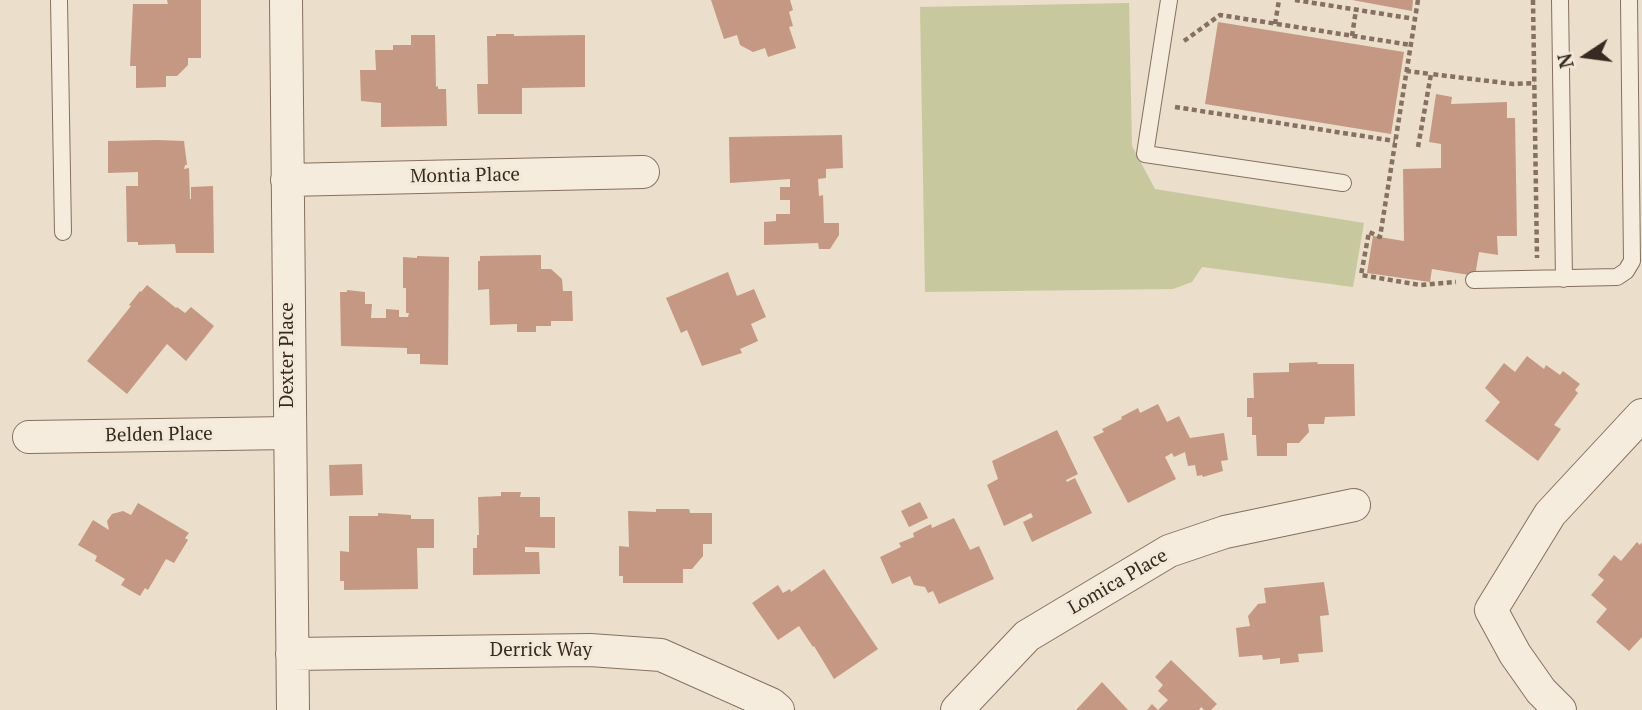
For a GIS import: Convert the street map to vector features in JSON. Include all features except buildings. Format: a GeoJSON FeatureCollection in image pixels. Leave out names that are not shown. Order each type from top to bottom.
{"type":"FeatureCollection","features":[{"type":"Feature","properties":{"kind":"street","name":"Dexter Place"},"geometry":{"type":"LineString","coordinates":[[286,0],[293,710]]}},
{"type":"Feature","properties":{"kind":"street","name":"Montia Place"},"geometry":{"type":"LineString","coordinates":[[287,180],[643,172]]}},
{"type":"Feature","properties":{"kind":"street"},"geometry":{"type":"LineString","coordinates":[[1560,710],[1534,682],[1491,610],[1550,514],[1642,415]]}},
{"type":"Feature","properties":{"kind":"street","name":"Belden Place"},"geometry":{"type":"LineString","coordinates":[[29,437],[289,433]]}},
{"type":"Feature","properties":{"kind":"street","name":"Lomica Place"},"geometry":{"type":"LineString","coordinates":[[957,710],[1027,636],[1169,551],[1225,531],[1354,505]]}},
{"type":"Feature","properties":{"kind":"street","name":"Derrick Way"},"geometry":{"type":"LineString","coordinates":[[292,654],[590,650],[661,655],[771,704],[778,710]]}},
{"type":"Feature","properties":{"kind":"lane"},"geometry":{"type":"LineString","coordinates":[[59,0],[62,232]]}},
{"type":"Feature","properties":{"kind":"lane"},"geometry":{"type":"LineString","coordinates":[[1169,0],[1145,154],[1343,183]]}},
{"type":"Feature","properties":{"kind":"lane"},"geometry":{"type":"LineString","coordinates":[[1560,0],[1564,279]]}},
{"type":"Feature","properties":{"kind":"lane"},"geometry":{"type":"LineString","coordinates":[[1474,280],[1616,277],[1626,271],[1632,261],[1629,0]]}},
{"type":"Feature","properties":{"kind":"path"},"geometry":{"type":"LineString","coordinates":[[1275,24],[1279,0]]}},
{"type":"Feature","properties":{"kind":"path"},"geometry":{"type":"LineString","coordinates":[[1295,0],[1415,19]]}},
{"type":"Feature","properties":{"kind":"path"},"geometry":{"type":"LineString","coordinates":[[1418,0],[1380,237],[1369,232],[1361,275],[1420,285],[1474,280]]}},
{"type":"Feature","properties":{"kind":"path"},"geometry":{"type":"LineString","coordinates":[[1533,0],[1537,259]]}},
{"type":"Feature","properties":{"kind":"path"},"geometry":{"type":"LineString","coordinates":[[1352,36],[1356,10]]}},
{"type":"Feature","properties":{"kind":"path"},"geometry":{"type":"LineString","coordinates":[[1160,58],[1220,15],[1410,45]]}},
{"type":"Feature","properties":{"kind":"path"},"geometry":{"type":"LineString","coordinates":[[1406,71],[1513,84],[1535,83]]}},
{"type":"Feature","properties":{"kind":"path"},"geometry":{"type":"LineString","coordinates":[[1418,148],[1431,74]]}},
{"type":"Feature","properties":{"kind":"path"},"geometry":{"type":"LineString","coordinates":[[1153,103],[1395,141]]}},
{"type":"Feature","properties":{"kind":"green space"},"geometry":{"type":"Polygon","coordinates":[[[1129,3],[1132,146],[1155,189],[1364,223],[1353,287],[1202,267],[1192,282],[1173,289],[925,292],[920,7],[1129,3]]]}}]}
